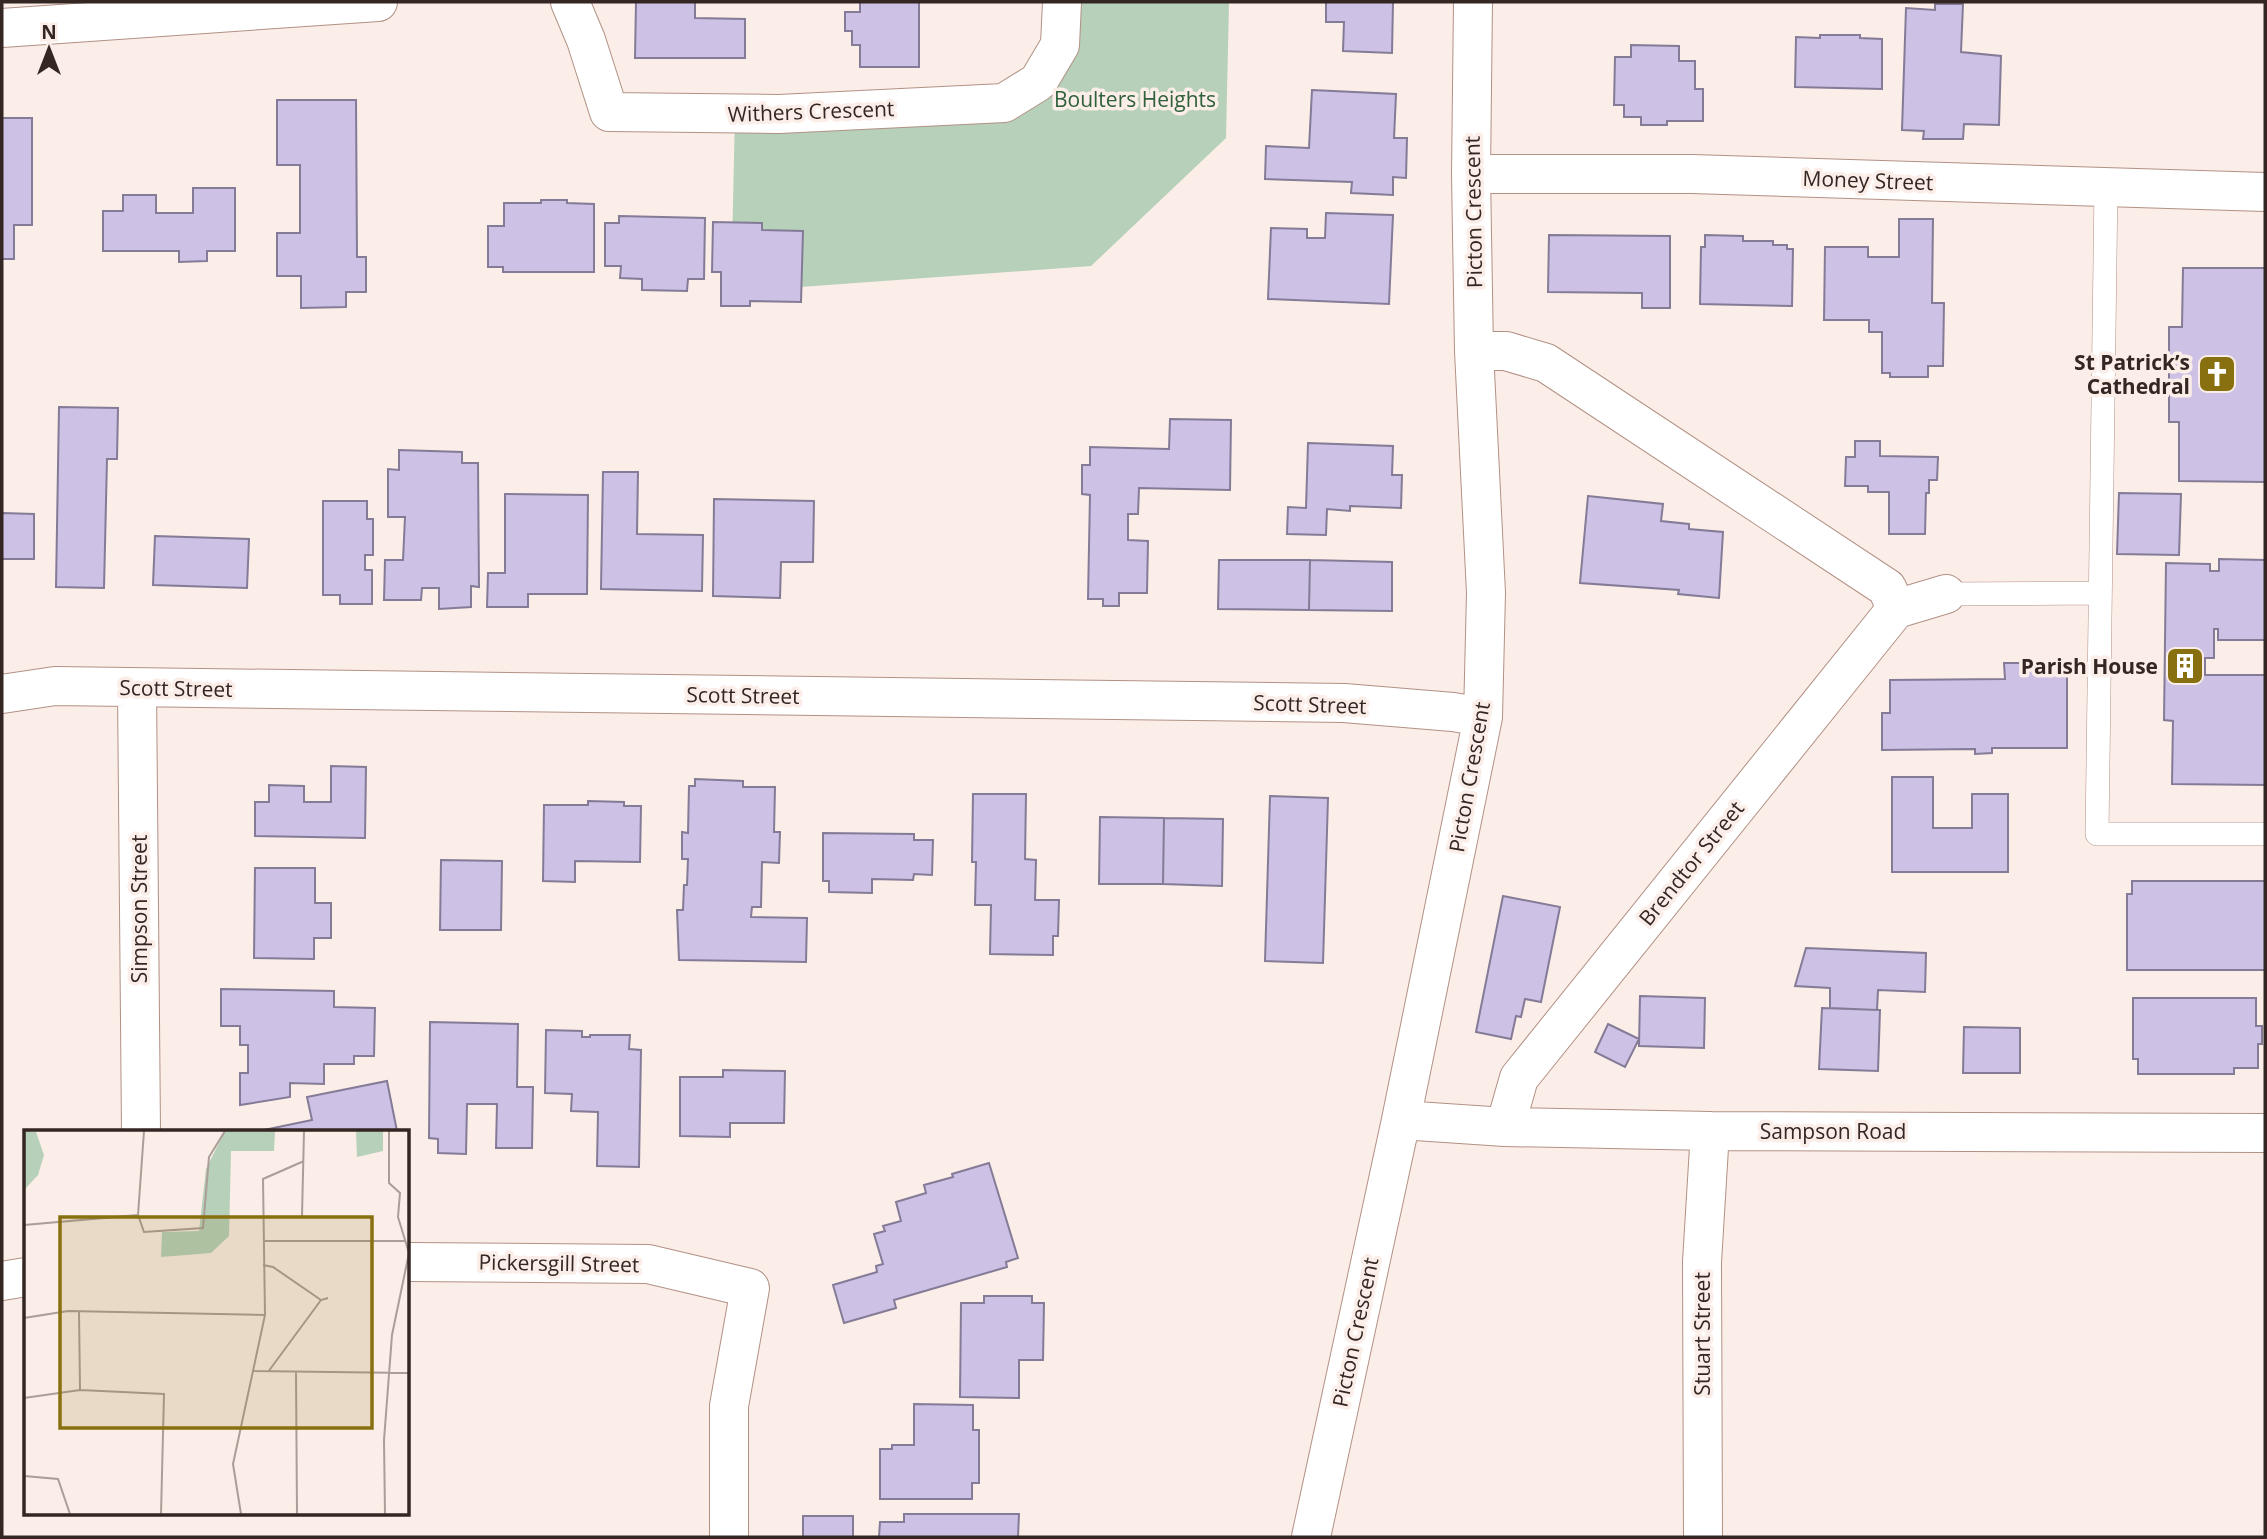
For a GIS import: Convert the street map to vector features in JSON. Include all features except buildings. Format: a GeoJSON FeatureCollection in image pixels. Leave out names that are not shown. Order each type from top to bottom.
{"type":"FeatureCollection","features":[{"type":"Feature","properties":{"kind":"street"},"geometry":{"type":"LineString","coordinates":[[2,28],[378,2]]}},
{"type":"Feature","properties":{"kind":"street","name":"Withers Crescent"},"geometry":{"type":"LineString","coordinates":[[570,2],[586,40],[609,112],[779,114],[1004,103],[1038,82],[1060,44],[1062,2]]}},
{"type":"Feature","properties":{"kind":"street","name":"Picton Crescent"},"geometry":{"type":"LineString","coordinates":[[1311,1537],[1401,1120],[1483,717],[1486,593],[1475,351],[1471,174],[1473,2]]}},
{"type":"Feature","properties":{"kind":"street","name":"Money Street"},"geometry":{"type":"LineString","coordinates":[[1471,174],[1692,174],[2265,192]]}},
{"type":"Feature","properties":{"kind":"street"},"geometry":{"type":"LineString","coordinates":[[1475,351],[1506,351],[1546,363],[1887,588],[1896,609],[1945,594]]}},
{"type":"Feature","properties":{"kind":"street","name":"Brendtor Street"},"geometry":{"type":"LineString","coordinates":[[1505,1127],[1519,1078],[1896,609]]}},
{"type":"Feature","properties":{"kind":"street","name":"Scott Street"},"geometry":{"type":"LineString","coordinates":[[2,694],[55,686],[1344,703],[1483,717]]}},
{"type":"Feature","properties":{"kind":"street","name":"Simpson Street"},"geometry":{"type":"LineString","coordinates":[[137,688],[141,1130]]}},
{"type":"Feature","properties":{"kind":"street","name":"Sampson Road"},"geometry":{"type":"LineString","coordinates":[[1401,1120],[1505,1127],[1710,1131],[2265,1133]]}},
{"type":"Feature","properties":{"kind":"street","name":"Stuart Street"},"geometry":{"type":"LineString","coordinates":[[1703,1537],[1702,1262],[1710,1131]]}},
{"type":"Feature","properties":{"kind":"street","name":"Pickersgill Street"},"geometry":{"type":"LineString","coordinates":[[410,1262],[648,1264],[750,1288],[729,1406],[729,1537]]}},
{"type":"Feature","properties":{"kind":"street"},"geometry":{"type":"LineString","coordinates":[[2,1281],[24,1277]]}},
{"type":"Feature","properties":{"kind":"lane"},"geometry":{"type":"LineString","coordinates":[[2105,187],[2097,834],[2265,834]]}},
{"type":"Feature","properties":{"kind":"lane"},"geometry":{"type":"LineString","coordinates":[[1945,594],[2099,593]]}},
{"type":"Feature","properties":{"kind":"green space","name":"Boulters Heights"},"geometry":{"type":"Polygon","coordinates":[[[1062,2],[1229,2],[1226,138],[1091,266],[731,292],[735,114],[1038,82],[1062,2]]]}},
{"type":"Feature","properties":{"kind":"place","name":"St Patrick’s Cathedral"},"geometry":{"type":"Point","coordinates":[2217,374]}},
{"type":"Feature","properties":{"kind":"place","name":"Parish House"},"geometry":{"type":"Point","coordinates":[2185,666]}}]}
